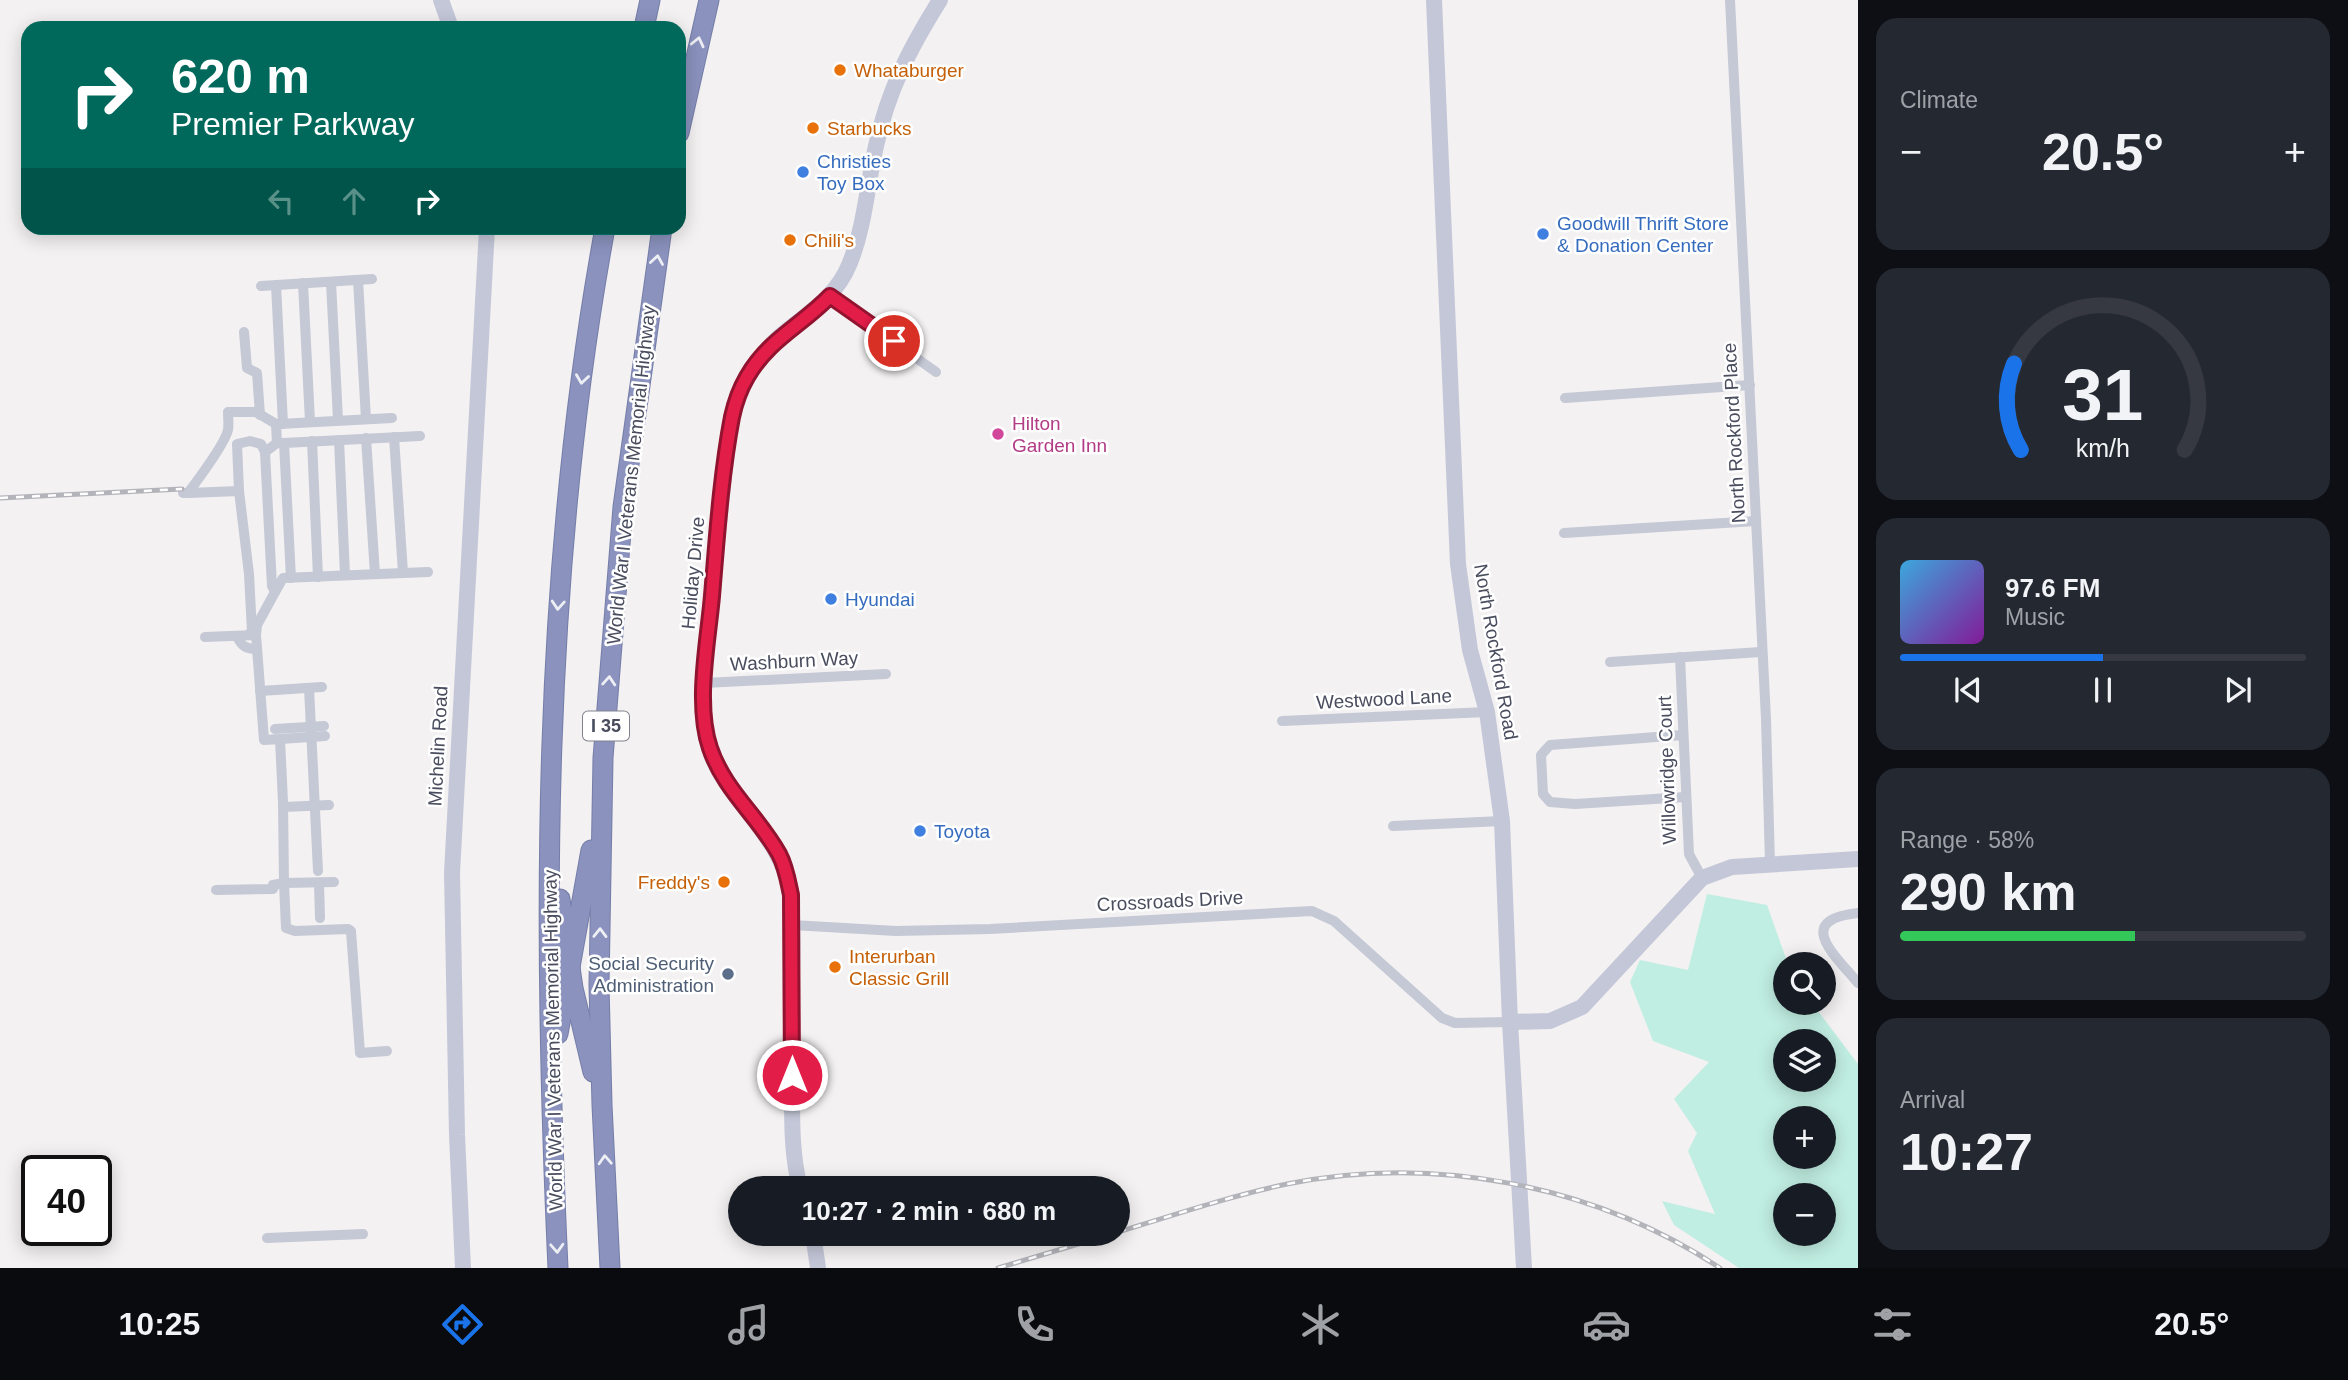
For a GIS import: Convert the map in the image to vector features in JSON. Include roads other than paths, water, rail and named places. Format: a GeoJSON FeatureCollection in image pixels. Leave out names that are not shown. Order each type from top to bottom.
{"type":"FeatureCollection","features":[{"type":"Feature","properties":{"kind":"highway"},"geometry":{"type":"LineString","coordinates":[[646,21],[650,0]]}},
{"type":"Feature","properties":{"kind":"highway"},"geometry":{"type":"LineString","coordinates":[[686,102],[709,0]]}},
{"type":"Feature","properties":{"kind":"highway","name":"World War I Veterans Memorial Highway"},"geometry":{"type":"LineString","coordinates":[[558,1268],[549,1004],[552,708],[564,526],[604,235]]}},
{"type":"Feature","properties":{"kind":"highway","name":"World War I Veterans Memorial Highway"},"geometry":{"type":"LineString","coordinates":[[610,1268],[599,985],[603,758],[623,507],[661,235]]}},
{"type":"Feature","properties":{"kind":"highway"},"geometry":{"type":"LineString","coordinates":[[550,1094],[590,863],[603,758]]}},
{"type":"Feature","properties":{"kind":"highway"},"geometry":{"type":"LineString","coordinates":[[552,783],[556,869],[570,967],[602,1105]]}},
{"type":"Feature","properties":{"kind":"street"},"geometry":{"type":"LineString","coordinates":[[442,0],[449,21]]}},
{"type":"Feature","properties":{"kind":"street","name":"Holiday Drive"},"geometry":{"type":"LineString","coordinates":[[797,1176],[793,1137],[791,895],[779,855],[731,791],[712,754],[705,733],[704,683],[718,525],[735,405],[747,378],[768,348],[830,296],[847,270],[859,237],[875,148],[888,99],[900,67],[940,0]]}},
{"type":"Feature","properties":{"kind":"street","name":"North Rockford Road"},"geometry":{"type":"LineString","coordinates":[[1434,0],[1458,564],[1470,650],[1487,712],[1502,821],[1524,1268]]}},
{"type":"Feature","properties":{"kind":"street","name":"North Rockford Place"},"geometry":{"type":"LineString","coordinates":[[1730,0],[1766,719],[1770,864]]}},
{"type":"Feature","properties":{"kind":"street","name":"Michelin Road"},"geometry":{"type":"LineString","coordinates":[[463,1268],[457,1135],[453,873],[487,235]]}},
{"type":"Feature","properties":{"kind":"street"},"geometry":{"type":"LineString","coordinates":[[261,286],[372,279]]}},
{"type":"Feature","properties":{"kind":"street"},"geometry":{"type":"LineString","coordinates":[[358,280],[366,419]]}},
{"type":"Feature","properties":{"kind":"street"},"geometry":{"type":"LineString","coordinates":[[331,282],[338,420]]}},
{"type":"Feature","properties":{"kind":"street"},"geometry":{"type":"LineString","coordinates":[[303,283],[310,422]]}},
{"type":"Feature","properties":{"kind":"street"},"geometry":{"type":"LineString","coordinates":[[276,285],[279,424],[291,578]]}},
{"type":"Feature","properties":{"kind":"street"},"geometry":{"type":"LineString","coordinates":[[830,296],[936,372]]}},
{"type":"Feature","properties":{"kind":"street"},"geometry":{"type":"LineString","coordinates":[[244,332],[247,368],[257,373],[260,415]]}},
{"type":"Feature","properties":{"kind":"street"},"geometry":{"type":"LineString","coordinates":[[1565,398],[1750,386]]}},
{"type":"Feature","properties":{"kind":"street"},"geometry":{"type":"LineString","coordinates":[[239,491],[185,493],[200,478],[221,444],[228,430],[228,412],[256,412],[279,424],[392,418]]}},
{"type":"Feature","properties":{"kind":"street"},"geometry":{"type":"LineString","coordinates":[[265,452],[280,443],[420,436]]}},
{"type":"Feature","properties":{"kind":"street"},"geometry":{"type":"LineString","coordinates":[[394,437],[403,573]]}},
{"type":"Feature","properties":{"kind":"street"},"geometry":{"type":"LineString","coordinates":[[366,438],[375,574]]}},
{"type":"Feature","properties":{"kind":"street"},"geometry":{"type":"LineString","coordinates":[[339,440],[345,575]]}},
{"type":"Feature","properties":{"kind":"street"},"geometry":{"type":"LineString","coordinates":[[229,647],[252,632],[237,444],[250,441],[261,444],[265,452],[272,586],[275,592]]}},
{"type":"Feature","properties":{"kind":"street"},"geometry":{"type":"LineString","coordinates":[[312,441],[318,577]]}},
{"type":"Feature","properties":{"kind":"street"},"geometry":{"type":"LineString","coordinates":[[1564,533],[1756,521]]}},
{"type":"Feature","properties":{"kind":"street"},"geometry":{"type":"LineString","coordinates":[[245,638],[257,625],[284,578],[428,572]]}},
{"type":"Feature","properties":{"kind":"street"},"geometry":{"type":"LineString","coordinates":[[205,636],[245,638],[253,642],[260,691],[254,709],[264,740],[277,734],[325,731]]}},
{"type":"Feature","properties":{"kind":"street"},"geometry":{"type":"LineString","coordinates":[[254,709],[259,702],[255,649]]}},
{"type":"Feature","properties":{"kind":"street"},"geometry":{"type":"LineString","coordinates":[[1610,662],[1761,652]]}},
{"type":"Feature","properties":{"kind":"street","name":"Willowridge Court"},"geometry":{"type":"LineString","coordinates":[[1681,657],[1689,854],[1702,878]]}},
{"type":"Feature","properties":{"kind":"street","name":"Washburn Way"},"geometry":{"type":"LineString","coordinates":[[704,683],[886,674]]}},
{"type":"Feature","properties":{"kind":"street"},"geometry":{"type":"LineString","coordinates":[[260,691],[322,687]]}},
{"type":"Feature","properties":{"kind":"street"},"geometry":{"type":"LineString","coordinates":[[309,688],[320,918]]}},
{"type":"Feature","properties":{"kind":"street","name":"Westwood Lane"},"geometry":{"type":"LineString","coordinates":[[1282,721],[1487,712]]}},
{"type":"Feature","properties":{"kind":"street"},"geometry":{"type":"LineString","coordinates":[[277,734],[284,807],[286,928],[351,931],[360,1053],[387,1051]]}},
{"type":"Feature","properties":{"kind":"street"},"geometry":{"type":"LineString","coordinates":[[1683,735],[1550,744],[1541,755],[1543,794],[1550,802],[1575,804],[1686,797]]}},
{"type":"Feature","properties":{"kind":"street"},"geometry":{"type":"LineString","coordinates":[[284,807],[329,805]]}},
{"type":"Feature","properties":{"kind":"street"},"geometry":{"type":"LineString","coordinates":[[1393,826],[1502,821]]}},
{"type":"Feature","properties":{"kind":"street"},"geometry":{"type":"LineString","coordinates":[[1510,1022],[1550,1021],[1582,1007],[1702,878],[1732,867],[1858,859]]}},
{"type":"Feature","properties":{"kind":"street"},"geometry":{"type":"LineString","coordinates":[[216,890],[273,889],[273,885],[319,877],[334,882]]}},
{"type":"Feature","properties":{"kind":"street","name":"Crossroads Drive"},"geometry":{"type":"LineString","coordinates":[[792,925],[896,930],[990,929],[1312,911],[1334,921],[1442,1018],[1455,1023],[1510,1022]]}},
{"type":"Feature","properties":{"kind":"street"},"geometry":{"type":"LineString","coordinates":[[1858,914],[1829,920],[1823,931],[1826,944],[1858,983]]}},
{"type":"Feature","properties":{"kind":"street"},"geometry":{"type":"LineString","coordinates":[[267,1238],[363,1234]]}},
{"type":"Feature","properties":{"kind":"street"},"geometry":{"type":"LineString","coordinates":[[815,1246],[818,1268]]}},
{"type":"Feature","properties":{"kind":"railway"},"geometry":{"type":"LineString","coordinates":[[0,498],[182,489]]}},
{"type":"Feature","properties":{"kind":"railway"},"geometry":{"type":"LineString","coordinates":[[1130,1228],[1287,1184],[1343,1176],[1399,1173],[1456,1176],[1512,1184],[1567,1197],[1672,1239],[1720,1268]]}},
{"type":"Feature","properties":{"kind":"railway"},"geometry":{"type":"LineString","coordinates":[[998,1268],[1072,1246]]}},
{"type":"Feature","properties":{"kind":"place","name":"Whataburger"},"geometry":{"type":"Point","coordinates":[840,70]}},
{"type":"Feature","properties":{"kind":"place","name":"Starbucks"},"geometry":{"type":"Point","coordinates":[813,128]}},
{"type":"Feature","properties":{"kind":"place","name":"Christies Toy Box"},"geometry":{"type":"Point","coordinates":[803,172]}},
{"type":"Feature","properties":{"kind":"place","name":"Goodwill Thrift Store & Donation Center"},"geometry":{"type":"Point","coordinates":[1543,234]}},
{"type":"Feature","properties":{"kind":"place","name":"Chili's"},"geometry":{"type":"Point","coordinates":[790,240]}},
{"type":"Feature","properties":{"kind":"place","name":"Hilton Garden Inn"},"geometry":{"type":"Point","coordinates":[998,434]}},
{"type":"Feature","properties":{"kind":"place","name":"Hyundai"},"geometry":{"type":"Point","coordinates":[831,599]}},
{"type":"Feature","properties":{"kind":"place","name":"Toyota"},"geometry":{"type":"Point","coordinates":[920,831]}},
{"type":"Feature","properties":{"kind":"place","name":"Freddy's"},"geometry":{"type":"Point","coordinates":[724,882]}},
{"type":"Feature","properties":{"kind":"place","name":"Interurban Classic Grill"},"geometry":{"type":"Point","coordinates":[835,967]}},
{"type":"Feature","properties":{"kind":"place","name":"Social Security Administration"},"geometry":{"type":"Point","coordinates":[728,974]}}]}
